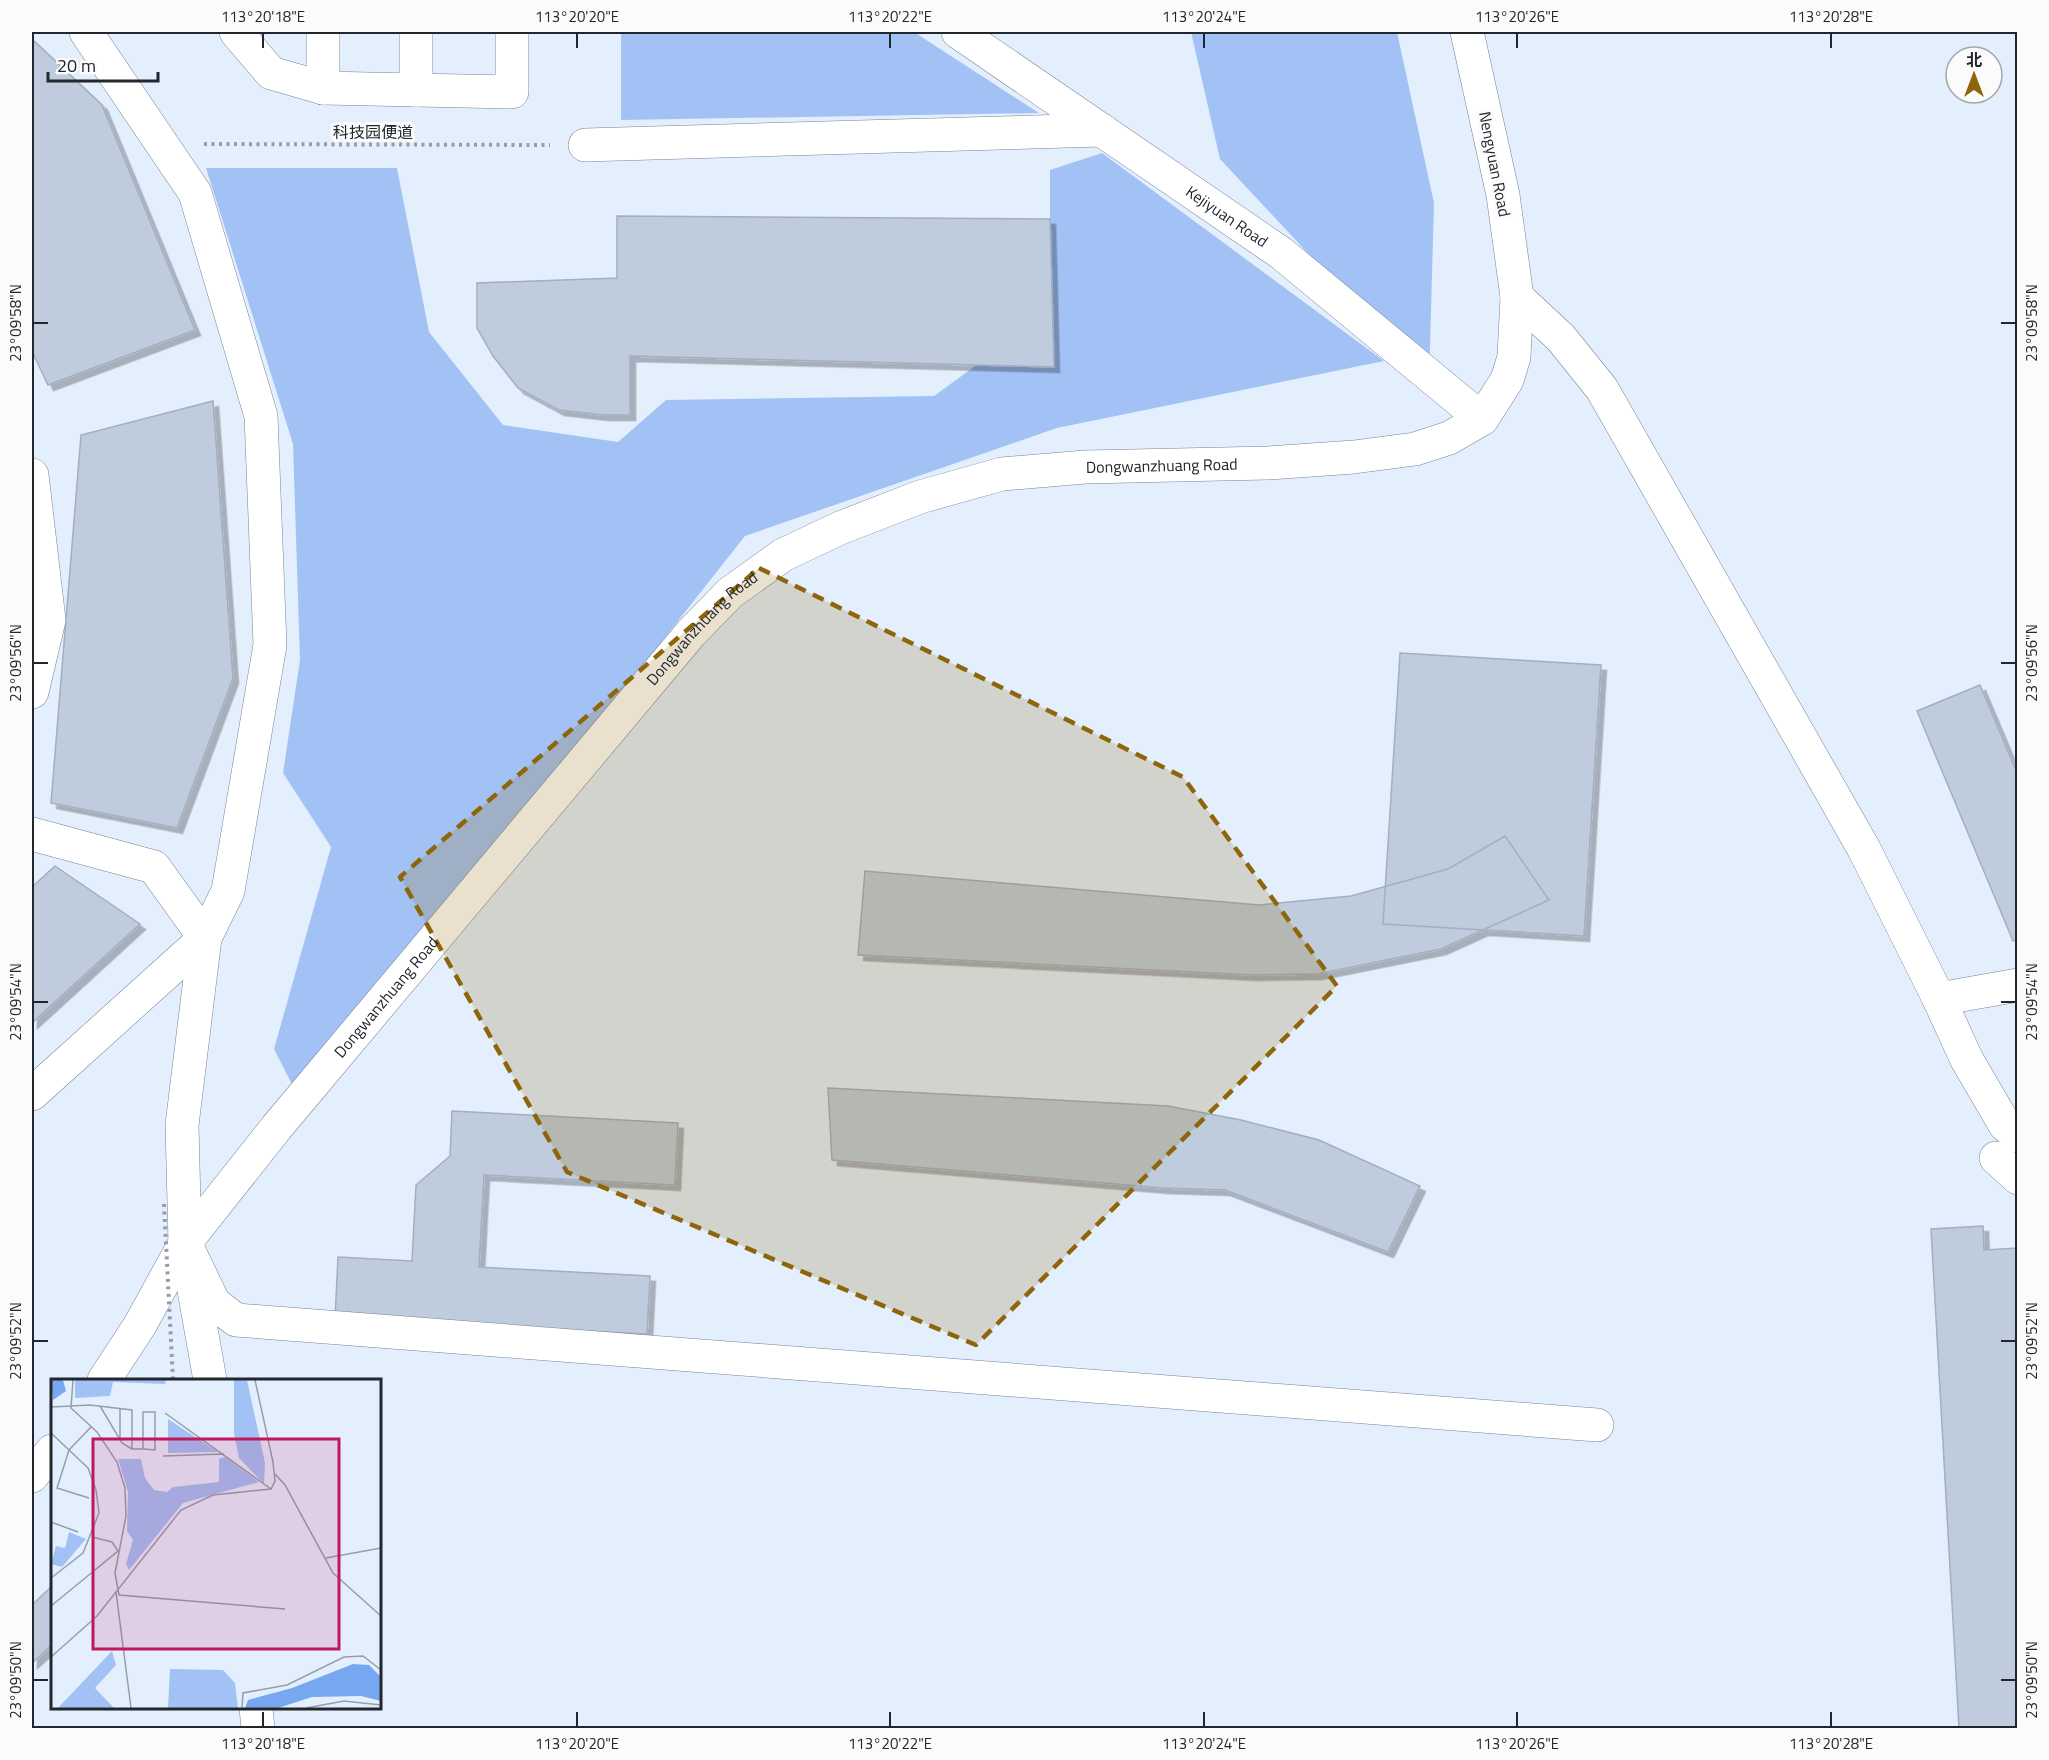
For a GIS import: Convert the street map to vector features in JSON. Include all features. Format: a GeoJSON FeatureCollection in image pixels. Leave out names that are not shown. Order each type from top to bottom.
{"type":"FeatureCollection","features":[{"type":"Feature","properties":{"kind":"street"},"geometry":{"type":"LineString","coordinates":[[86,32],[195,193],[261,416],[270,645],[228,891],[205,938],[182,1125],[185,1244],[210,1379]]}},
{"type":"Feature","properties":{"kind":"street"},"geometry":{"type":"LineString","coordinates":[[236,32],[271,73],[323,88],[512,92],[512,32]]}},
{"type":"Feature","properties":{"kind":"street"},"geometry":{"type":"LineString","coordinates":[[323,32],[323,88]]}},
{"type":"Feature","properties":{"kind":"street"},"geometry":{"type":"LineString","coordinates":[[416,32],[416,90]]}},
{"type":"Feature","properties":{"kind":"street","name":"Kejiyuan Road"},"geometry":{"type":"LineString","coordinates":[[958,32],[1281,253],[1482,419]]}},
{"type":"Feature","properties":{"kind":"street","name":"Nengyuan Road"},"geometry":{"type":"LineString","coordinates":[[1467,32],[1503,195],[1516,297]]}},
{"type":"Feature","properties":{"kind":"street"},"geometry":{"type":"LineString","coordinates":[[585,145],[1102,130]]}},
{"type":"Feature","properties":{"kind":"street"},"geometry":{"type":"LineString","coordinates":[[1516,297],[1561,338],[1602,389],[1864,849],[1939,999],[2009,1149]]}},
{"type":"Feature","properties":{"kind":"street","name":"Dongwanzhuang Road"},"geometry":{"type":"LineString","coordinates":[[105,1379],[140,1325],[185,1244],[284,1119],[691,633],[730,593],[783,555],[840,528],[920,497],[1002,474],[1085,467],[1268,463],[1354,457],[1415,449],[1449,438],[1482,419],[1507,380],[1514,357],[1516,297]]}},
{"type":"Feature","properties":{"kind":"street"},"geometry":{"type":"LineString","coordinates":[[32,475],[50,620],[32,692]]}},
{"type":"Feature","properties":{"kind":"street"},"geometry":{"type":"LineString","coordinates":[[32,834],[154,867],[205,938]]}},
{"type":"Feature","properties":{"kind":"street"},"geometry":{"type":"LineString","coordinates":[[32,1094],[205,938]]}},
{"type":"Feature","properties":{"kind":"street"},"geometry":{"type":"LineString","coordinates":[[1939,999],[2018,985]]}},
{"type":"Feature","properties":{"kind":"street"},"geometry":{"type":"LineString","coordinates":[[185,1244],[214,1303],[236,1320],[1597,1425]]}},
{"type":"Feature","properties":{"kind":"street"},"geometry":{"type":"LineString","coordinates":[[32,1476],[51,1452]]}},
{"type":"Feature","properties":{"kind":"street"},"geometry":{"type":"LineString","coordinates":[[256,1709],[258,1728]]}},
{"type":"Feature","properties":{"kind":"path","name":"科技园便道"},"geometry":{"type":"LineString","coordinates":[[161,143],[585,145]]}},
{"type":"Feature","properties":{"kind":"path"},"geometry":{"type":"LineString","coordinates":[[164,1204],[173,1379]]}},
{"type":"Feature","properties":{"kind":"highlighted area"},"geometry":{"type":"Polygon","coordinates":[[[759,568],[1183,777],[1337,986],[976,1345],[567,1172],[400,877],[759,568]]]}},
{"type":"Feature","properties":{"kind":"shaded area"},"geometry":{"type":"Polygon","coordinates":[[[621,32],[914,32],[1039,113],[621,120],[621,32]]]}},
{"type":"Feature","properties":{"kind":"shaded area"},"geometry":{"type":"Polygon","coordinates":[[[1191,32],[1397,32],[1434,203],[1429,383],[1220,159],[1191,32]]]}},
{"type":"Feature","properties":{"kind":"shaded area"},"geometry":{"type":"Polygon","coordinates":[[[1102,153],[1384,361],[1057,428],[745,536],[300,1100],[274,1049],[331,847],[283,773],[300,660],[293,444],[206,168],[397,168],[429,332],[503,425],[618,442],[666,400],[934,396],[978,364],[1050,219],[1050,170],[1102,153]]]}},
{"type":"Feature","properties":{"kind":"building"},"geometry":{"type":"Polygon","coordinates":[[[32,39],[102,105],[195,330],[48,385],[32,351],[32,39]]]}},
{"type":"Feature","properties":{"kind":"building"},"geometry":{"type":"Polygon","coordinates":[[[617,216],[1050,219],[1054,367],[630,356],[630,415],[603,415],[559,410],[518,388],[493,356],[477,328],[477,283],[617,278],[617,216]]]}},
{"type":"Feature","properties":{"kind":"building"},"geometry":{"type":"Polygon","coordinates":[[[213,401],[233,678],[177,828],[51,803],[81,435],[213,401]]]}},
{"type":"Feature","properties":{"kind":"building"},"geometry":{"type":"Polygon","coordinates":[[[1400,653],[1601,665],[1584,936],[1383,924],[1400,653]]]}},
{"type":"Feature","properties":{"kind":"building"},"geometry":{"type":"Polygon","coordinates":[[[1980,685],[2018,775],[2018,940],[2013,941],[1917,711],[1980,685]]]}},
{"type":"Feature","properties":{"kind":"building"},"geometry":{"type":"Polygon","coordinates":[[[1505,836],[1549,900],[1441,949],[1317,974],[1252,975],[858,955],[865,871],[1259,905],[1351,896],[1448,869],[1505,836]]]}},
{"type":"Feature","properties":{"kind":"building"},"geometry":{"type":"Polygon","coordinates":[[[55,866],[140,924],[32,1023],[32,887],[55,866]]]}},
{"type":"Feature","properties":{"kind":"building"},"geometry":{"type":"Polygon","coordinates":[[[828,1088],[1168,1106],[1241,1120],[1319,1140],[1420,1186],[1388,1252],[1225,1190],[1163,1188],[832,1160],[828,1088]]]}},
{"type":"Feature","properties":{"kind":"building"},"geometry":{"type":"Polygon","coordinates":[[[452,1111],[678,1123],[675,1185],[484,1175],[479,1267],[650,1276],[647,1334],[335,1319],[338,1257],[412,1261],[416,1185],[450,1156],[452,1111]]]}},
{"type":"Feature","properties":{"kind":"building"},"geometry":{"type":"Polygon","coordinates":[[[1983,1226],[1984,1250],[2018,1248],[2018,1728],[1959,1728],[1931,1229],[1983,1226]]]}},
{"type":"Feature","properties":{"kind":"building"},"geometry":{"type":"Polygon","coordinates":[[[51,1587],[51,1646],[32,1663],[32,1605],[51,1587]]]}}]}
